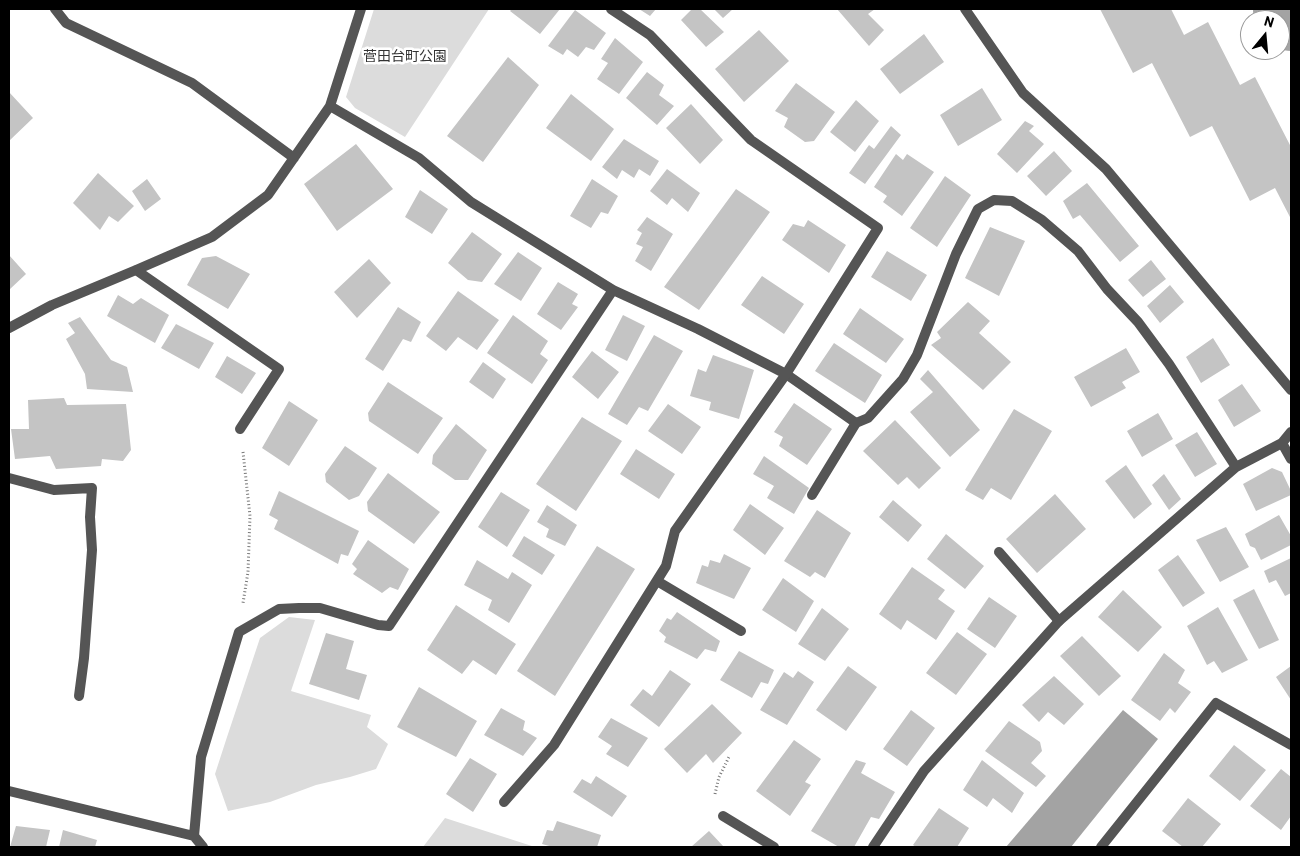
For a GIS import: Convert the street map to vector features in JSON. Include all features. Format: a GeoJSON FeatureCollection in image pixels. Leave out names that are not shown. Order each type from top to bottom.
{"type":"FeatureCollection","features":[{"type":"Feature","properties":{"kind":"street"},"geometry":{"type":"LineString","coordinates":[[55,9],[66,23],[192,83],[294,158]]}},
{"type":"Feature","properties":{"kind":"street"},"geometry":{"type":"LineString","coordinates":[[9,328],[52,305],[212,237],[268,195],[330,106],[361,9]]}},
{"type":"Feature","properties":{"kind":"street"},"geometry":{"type":"LineString","coordinates":[[504,802],[554,745],[666,566],[675,531],[786,374],[878,228],[751,140],[650,35],[611,9]]}},
{"type":"Feature","properties":{"kind":"street"},"geometry":{"type":"LineString","coordinates":[[965,9],[1023,93],[1106,169],[1291,390]]}},
{"type":"Feature","properties":{"kind":"street"},"geometry":{"type":"LineString","coordinates":[[330,106],[419,158],[471,202],[613,290],[698,329],[786,374],[856,424]]}},
{"type":"Feature","properties":{"kind":"street"},"geometry":{"type":"LineString","coordinates":[[812,495],[856,424],[868,418],[903,379],[917,355],[956,254],[978,209],[994,200],[1012,201],[1042,220],[1078,251],[1107,289],[1138,322],[1169,364],[1236,467]]}},
{"type":"Feature","properties":{"kind":"street"},"geometry":{"type":"LineString","coordinates":[[136,270],[279,369],[240,429]]}},
{"type":"Feature","properties":{"kind":"street"},"geometry":{"type":"LineString","coordinates":[[194,836],[201,757],[239,632],[278,609],[299,608],[320,608],[389,626],[613,290]]}},
{"type":"Feature","properties":{"kind":"street"},"geometry":{"type":"LineString","coordinates":[[873,847],[924,771],[1059,621],[1236,467],[1282,443],[1291,432]]}},
{"type":"Feature","properties":{"kind":"street"},"geometry":{"type":"LineString","coordinates":[[1282,443],[1291,459]]}},
{"type":"Feature","properties":{"kind":"street"},"geometry":{"type":"LineString","coordinates":[[9,478],[54,490],[92,488],[90,517],[92,550],[84,658],[79,696]]}},
{"type":"Feature","properties":{"kind":"street"},"geometry":{"type":"LineString","coordinates":[[999,552],[1059,621]]}},
{"type":"Feature","properties":{"kind":"street"},"geometry":{"type":"LineString","coordinates":[[657,581],[741,630]]}},
{"type":"Feature","properties":{"kind":"street"},"geometry":{"type":"LineString","coordinates":[[1100,847],[1216,703],[1291,745]]}},
{"type":"Feature","properties":{"kind":"street"},"geometry":{"type":"LineString","coordinates":[[9,791],[194,836],[202,847]]}},
{"type":"Feature","properties":{"kind":"street"},"geometry":{"type":"LineString","coordinates":[[723,816],[774,847]]}},
{"type":"Feature","properties":{"kind":"path"},"geometry":{"type":"LineString","coordinates":[[239,632],[248,572],[250,516],[240,429]]}},
{"type":"Feature","properties":{"kind":"path"},"geometry":{"type":"LineString","coordinates":[[723,816],[714,798],[719,777],[729,757]]}},
{"type":"Feature","properties":{"kind":"green space","name":"菅田台町公園"},"geometry":{"type":"Polygon","coordinates":[[[374,9],[489,9],[405,137],[355,108],[346,97],[374,9]]]}},
{"type":"Feature","properties":{"kind":"green space"},"geometry":{"type":"Polygon","coordinates":[[[289,617],[315,620],[291,691],[371,715],[367,727],[388,744],[376,769],[316,785],[270,802],[228,811],[215,774],[260,638],[289,617]]]}},
{"type":"Feature","properties":{"kind":"green space"},"geometry":{"type":"Polygon","coordinates":[[[445,818],[535,847],[423,847],[445,818]]]}},
{"type":"Feature","properties":{"kind":"shaded area"},"geometry":{"type":"Polygon","coordinates":[[[1123,710],[1158,739],[1071,847],[1006,847],[1123,710]]]}},
{"type":"Feature","properties":{"kind":"building"},"geometry":{"type":"Polygon","coordinates":[[[512,9],[560,9],[540,34],[510,11],[512,9]]]}},
{"type":"Feature","properties":{"kind":"building"},"geometry":{"type":"Polygon","coordinates":[[[639,9],[656,9],[650,16],[639,9]]]}},
{"type":"Feature","properties":{"kind":"building"},"geometry":{"type":"Polygon","coordinates":[[[692,9],[700,9],[724,32],[706,47],[681,20],[692,9]]]}},
{"type":"Feature","properties":{"kind":"building"},"geometry":{"type":"Polygon","coordinates":[[[714,9],[733,9],[723,18],[714,9]]]}},
{"type":"Feature","properties":{"kind":"building"},"geometry":{"type":"Polygon","coordinates":[[[837,9],[875,9],[868,14],[884,30],[869,46],[837,9]]]}},
{"type":"Feature","properties":{"kind":"building"},"geometry":{"type":"Polygon","coordinates":[[[1100,9],[1171,9],[1184,35],[1208,22],[1240,85],[1255,77],[1291,147],[1291,219],[1275,188],[1250,201],[1212,126],[1190,137],[1152,63],[1133,73],[1100,9]]]}},
{"type":"Feature","properties":{"kind":"building"},"geometry":{"type":"Polygon","coordinates":[[[575,10],[606,33],[594,50],[586,47],[578,57],[567,49],[563,55],[548,46],[575,10]]]}},
{"type":"Feature","properties":{"kind":"building"},"geometry":{"type":"Polygon","coordinates":[[[759,30],[789,61],[744,102],[715,69],[759,30]]]}},
{"type":"Feature","properties":{"kind":"building"},"geometry":{"type":"Polygon","coordinates":[[[924,34],[944,62],[900,94],[880,69],[924,34]]]}},
{"type":"Feature","properties":{"kind":"building"},"geometry":{"type":"Polygon","coordinates":[[[615,38],[643,62],[619,94],[597,79],[608,63],[601,59],[615,38]]]}},
{"type":"Feature","properties":{"kind":"building"},"geometry":{"type":"Polygon","coordinates":[[[508,57],[539,85],[483,162],[447,136],[508,57]]]}},
{"type":"Feature","properties":{"kind":"building"},"geometry":{"type":"Polygon","coordinates":[[[647,72],[664,85],[659,95],[674,106],[657,125],[626,98],[647,72]]]}},
{"type":"Feature","properties":{"kind":"building"},"geometry":{"type":"Polygon","coordinates":[[[796,83],[835,112],[814,141],[805,142],[784,127],[788,118],[775,111],[796,83]]]}},
{"type":"Feature","properties":{"kind":"building"},"geometry":{"type":"Polygon","coordinates":[[[982,88],[1002,120],[958,146],[940,115],[982,88]]]}},
{"type":"Feature","properties":{"kind":"building"},"geometry":{"type":"Polygon","coordinates":[[[9,92],[33,118],[9,141],[9,92]]]}},
{"type":"Feature","properties":{"kind":"building"},"geometry":{"type":"Polygon","coordinates":[[[571,94],[614,129],[591,161],[546,128],[571,94]]]}},
{"type":"Feature","properties":{"kind":"building"},"geometry":{"type":"Polygon","coordinates":[[[856,100],[879,121],[855,152],[830,132],[856,100]]]}},
{"type":"Feature","properties":{"kind":"building"},"geometry":{"type":"Polygon","coordinates":[[[691,104],[723,140],[700,164],[666,128],[691,104]]]}},
{"type":"Feature","properties":{"kind":"building"},"geometry":{"type":"Polygon","coordinates":[[[1025,121],[1034,126],[1029,131],[1044,144],[1017,173],[997,154],[1025,121]]]}},
{"type":"Feature","properties":{"kind":"building"},"geometry":{"type":"Polygon","coordinates":[[[891,126],[901,135],[865,184],[849,173],[869,145],[874,149],[891,126]]]}},
{"type":"Feature","properties":{"kind":"building"},"geometry":{"type":"Polygon","coordinates":[[[624,139],[659,161],[650,176],[639,169],[634,178],[622,170],[617,179],[602,167],[624,139]]]}},
{"type":"Feature","properties":{"kind":"building"},"geometry":{"type":"Polygon","coordinates":[[[356,144],[393,189],[337,231],[304,184],[356,144]]]}},
{"type":"Feature","properties":{"kind":"building"},"geometry":{"type":"Polygon","coordinates":[[[1054,151],[1072,171],[1046,196],[1027,176],[1054,151]]]}},
{"type":"Feature","properties":{"kind":"building"},"geometry":{"type":"Polygon","coordinates":[[[896,154],[903,160],[907,154],[934,172],[902,216],[883,202],[887,196],[874,187],[896,154]]]}},
{"type":"Feature","properties":{"kind":"building"},"geometry":{"type":"Polygon","coordinates":[[[667,169],[700,193],[688,212],[672,198],[667,205],[650,191],[667,169]]]}},
{"type":"Feature","properties":{"kind":"building"},"geometry":{"type":"Polygon","coordinates":[[[98,173],[134,206],[118,222],[109,216],[100,230],[73,203],[98,173]]]}},
{"type":"Feature","properties":{"kind":"building"},"geometry":{"type":"Polygon","coordinates":[[[945,176],[971,195],[937,247],[910,228],[945,176]]]}},
{"type":"Feature","properties":{"kind":"building"},"geometry":{"type":"Polygon","coordinates":[[[147,179],[161,199],[145,211],[132,191],[147,179]]]}},
{"type":"Feature","properties":{"kind":"building"},"geometry":{"type":"Polygon","coordinates":[[[592,179],[618,196],[608,214],[601,212],[591,228],[570,216],[592,179]]]}},
{"type":"Feature","properties":{"kind":"building"},"geometry":{"type":"Polygon","coordinates":[[[1087,183],[1139,246],[1120,262],[1080,215],[1073,219],[1063,201],[1087,183]]]}},
{"type":"Feature","properties":{"kind":"building"},"geometry":{"type":"Polygon","coordinates":[[[736,189],[770,212],[699,310],[664,287],[736,189]]]}},
{"type":"Feature","properties":{"kind":"building"},"geometry":{"type":"Polygon","coordinates":[[[420,190],[448,209],[432,234],[405,217],[420,190]]]}},
{"type":"Feature","properties":{"kind":"building"},"geometry":{"type":"Polygon","coordinates":[[[647,217],[673,234],[651,271],[635,261],[643,247],[636,244],[642,233],[637,230],[647,217]]]}},
{"type":"Feature","properties":{"kind":"building"},"geometry":{"type":"Polygon","coordinates":[[[808,220],[846,245],[829,273],[782,240],[793,224],[804,227],[808,220]]]}},
{"type":"Feature","properties":{"kind":"building"},"geometry":{"type":"Polygon","coordinates":[[[990,227],[1025,241],[999,296],[965,278],[990,227]]]}},
{"type":"Feature","properties":{"kind":"building"},"geometry":{"type":"Polygon","coordinates":[[[472,232],[502,254],[482,282],[468,280],[448,263],[472,232]]]}},
{"type":"Feature","properties":{"kind":"building"},"geometry":{"type":"Polygon","coordinates":[[[887,251],[927,275],[911,301],[871,277],[887,251]]]}},
{"type":"Feature","properties":{"kind":"building"},"geometry":{"type":"Polygon","coordinates":[[[518,252],[542,268],[521,301],[494,284],[518,252]]]}},
{"type":"Feature","properties":{"kind":"building"},"geometry":{"type":"Polygon","coordinates":[[[9,255],[26,274],[9,290],[9,255]]]}},
{"type":"Feature","properties":{"kind":"building"},"geometry":{"type":"Polygon","coordinates":[[[216,256],[250,274],[228,309],[187,285],[202,258],[216,256]]]}},
{"type":"Feature","properties":{"kind":"building"},"geometry":{"type":"Polygon","coordinates":[[[369,259],[391,283],[357,318],[334,292],[369,259]]]}},
{"type":"Feature","properties":{"kind":"building"},"geometry":{"type":"Polygon","coordinates":[[[1151,260],[1166,279],[1143,297],[1128,280],[1151,260]]]}},
{"type":"Feature","properties":{"kind":"building"},"geometry":{"type":"Polygon","coordinates":[[[762,276],[804,304],[784,334],[741,305],[762,276]]]}},
{"type":"Feature","properties":{"kind":"building"},"geometry":{"type":"Polygon","coordinates":[[[558,282],[578,294],[572,304],[578,307],[561,330],[537,314],[558,282]]]}},
{"type":"Feature","properties":{"kind":"building"},"geometry":{"type":"Polygon","coordinates":[[[1170,285],[1184,302],[1160,323],[1147,306],[1170,285]]]}},
{"type":"Feature","properties":{"kind":"building"},"geometry":{"type":"Polygon","coordinates":[[[458,291],[499,320],[477,350],[458,337],[446,351],[426,336],[458,291]]]}},
{"type":"Feature","properties":{"kind":"building"},"geometry":{"type":"Polygon","coordinates":[[[118,295],[133,304],[141,298],[169,315],[155,343],[107,316],[118,295]]]}},
{"type":"Feature","properties":{"kind":"building"},"geometry":{"type":"Polygon","coordinates":[[[968,302],[990,321],[979,333],[1011,362],[983,390],[931,345],[941,338],[937,332],[968,302]]]}},
{"type":"Feature","properties":{"kind":"building"},"geometry":{"type":"Polygon","coordinates":[[[398,307],[421,322],[411,342],[403,339],[383,371],[365,359],[398,307]]]}},
{"type":"Feature","properties":{"kind":"building"},"geometry":{"type":"Polygon","coordinates":[[[860,308],[904,339],[886,363],[843,334],[860,308]]]}},
{"type":"Feature","properties":{"kind":"building"},"geometry":{"type":"Polygon","coordinates":[[[513,315],[548,341],[540,354],[548,360],[532,384],[487,353],[513,315]]]}},
{"type":"Feature","properties":{"kind":"building"},"geometry":{"type":"Polygon","coordinates":[[[623,315],[645,326],[627,361],[605,350],[623,315]]]}},
{"type":"Feature","properties":{"kind":"building"},"geometry":{"type":"Polygon","coordinates":[[[80,317],[111,360],[127,367],[133,392],[87,389],[85,374],[66,339],[75,333],[68,323],[80,317]]]}},
{"type":"Feature","properties":{"kind":"building"},"geometry":{"type":"Polygon","coordinates":[[[176,324],[214,343],[199,369],[161,348],[176,324]]]}},
{"type":"Feature","properties":{"kind":"building"},"geometry":{"type":"Polygon","coordinates":[[[654,335],[683,351],[648,411],[639,407],[627,425],[608,414],[654,335]]]}},
{"type":"Feature","properties":{"kind":"building"},"geometry":{"type":"Polygon","coordinates":[[[1213,338],[1230,365],[1201,383],[1186,357],[1213,338]]]}},
{"type":"Feature","properties":{"kind":"building"},"geometry":{"type":"Polygon","coordinates":[[[834,343],[882,375],[865,403],[815,371],[834,343]]]}},
{"type":"Feature","properties":{"kind":"building"},"geometry":{"type":"Polygon","coordinates":[[[1126,348],[1140,372],[1122,382],[1126,388],[1091,407],[1074,377],[1126,348]]]}},
{"type":"Feature","properties":{"kind":"building"},"geometry":{"type":"Polygon","coordinates":[[[592,351],[619,372],[598,399],[572,377],[592,351]]]}},
{"type":"Feature","properties":{"kind":"building"},"geometry":{"type":"Polygon","coordinates":[[[713,355],[754,370],[739,419],[709,410],[711,402],[690,396],[698,369],[706,372],[713,355]]]}},
{"type":"Feature","properties":{"kind":"building"},"geometry":{"type":"Polygon","coordinates":[[[227,356],[256,373],[242,394],[215,377],[227,356]]]}},
{"type":"Feature","properties":{"kind":"building"},"geometry":{"type":"Polygon","coordinates":[[[483,362],[506,379],[493,399],[469,382],[483,362]]]}},
{"type":"Feature","properties":{"kind":"building"},"geometry":{"type":"Polygon","coordinates":[[[928,370],[980,430],[950,457],[910,412],[933,392],[920,379],[928,370]]]}},
{"type":"Feature","properties":{"kind":"building"},"geometry":{"type":"Polygon","coordinates":[[[388,382],[443,418],[418,454],[369,421],[368,413],[388,382]]]}},
{"type":"Feature","properties":{"kind":"building"},"geometry":{"type":"Polygon","coordinates":[[[1242,384],[1261,411],[1234,427],[1218,400],[1242,384]]]}},
{"type":"Feature","properties":{"kind":"building"},"geometry":{"type":"Polygon","coordinates":[[[64,398],[67,405],[126,404],[131,450],[123,461],[102,459],[101,466],[56,469],[50,456],[15,459],[11,429],[29,429],[28,400],[64,398]]]}},
{"type":"Feature","properties":{"kind":"building"},"geometry":{"type":"Polygon","coordinates":[[[289,401],[318,420],[289,466],[262,448],[289,401]]]}},
{"type":"Feature","properties":{"kind":"building"},"geometry":{"type":"Polygon","coordinates":[[[794,403],[832,429],[807,465],[779,446],[783,437],[774,432],[794,403]]]}},
{"type":"Feature","properties":{"kind":"building"},"geometry":{"type":"Polygon","coordinates":[[[668,404],[701,427],[682,454],[648,431],[668,404]]]}},
{"type":"Feature","properties":{"kind":"building"},"geometry":{"type":"Polygon","coordinates":[[[1014,409],[1052,431],[1011,500],[991,488],[983,500],[965,490],[1014,409]]]}},
{"type":"Feature","properties":{"kind":"building"},"geometry":{"type":"Polygon","coordinates":[[[1158,413],[1173,439],[1142,457],[1127,431],[1158,413]]]}},
{"type":"Feature","properties":{"kind":"building"},"geometry":{"type":"Polygon","coordinates":[[[582,417],[622,441],[576,511],[536,484],[582,417]]]}},
{"type":"Feature","properties":{"kind":"building"},"geometry":{"type":"Polygon","coordinates":[[[895,420],[941,468],[919,489],[907,477],[898,485],[863,451],[895,420]]]}},
{"type":"Feature","properties":{"kind":"building"},"geometry":{"type":"Polygon","coordinates":[[[456,424],[487,450],[468,480],[455,480],[432,464],[433,455],[456,424]]]}},
{"type":"Feature","properties":{"kind":"building"},"geometry":{"type":"Polygon","coordinates":[[[1197,432],[1217,464],[1195,477],[1175,445],[1197,432]]]}},
{"type":"Feature","properties":{"kind":"building"},"geometry":{"type":"Polygon","coordinates":[[[345,446],[377,468],[359,496],[349,500],[326,482],[325,474],[345,446]]]}},
{"type":"Feature","properties":{"kind":"building"},"geometry":{"type":"Polygon","coordinates":[[[636,449],[675,474],[659,499],[620,474],[636,449]]]}},
{"type":"Feature","properties":{"kind":"building"},"geometry":{"type":"Polygon","coordinates":[[[764,456],[809,488],[794,514],[767,498],[774,486],[753,474],[764,456]]]}},
{"type":"Feature","properties":{"kind":"building"},"geometry":{"type":"Polygon","coordinates":[[[1126,465],[1152,504],[1134,519],[1105,481],[1126,465]]]}},
{"type":"Feature","properties":{"kind":"building"},"geometry":{"type":"Polygon","coordinates":[[[1272,468],[1282,472],[1291,495],[1256,511],[1243,484],[1272,468]]]}},
{"type":"Feature","properties":{"kind":"building"},"geometry":{"type":"Polygon","coordinates":[[[388,473],[440,512],[414,544],[368,511],[367,502],[388,473]]]}},
{"type":"Feature","properties":{"kind":"building"},"geometry":{"type":"Polygon","coordinates":[[[1164,474],[1181,499],[1169,510],[1152,485],[1164,474]]]}},
{"type":"Feature","properties":{"kind":"building"},"geometry":{"type":"Polygon","coordinates":[[[279,491],[359,531],[348,556],[341,554],[338,564],[274,529],[278,520],[269,515],[279,491]]]}},
{"type":"Feature","properties":{"kind":"building"},"geometry":{"type":"Polygon","coordinates":[[[501,492],[530,510],[507,547],[478,527],[501,492]]]}},
{"type":"Feature","properties":{"kind":"building"},"geometry":{"type":"Polygon","coordinates":[[[1055,494],[1086,529],[1037,573],[1006,539],[1055,494]]]}},
{"type":"Feature","properties":{"kind":"building"},"geometry":{"type":"Polygon","coordinates":[[[893,500],[922,525],[908,542],[879,517],[893,500]]]}},
{"type":"Feature","properties":{"kind":"building"},"geometry":{"type":"Polygon","coordinates":[[[750,504],[784,528],[765,555],[733,530],[750,504]]]}},
{"type":"Feature","properties":{"kind":"building"},"geometry":{"type":"Polygon","coordinates":[[[547,505],[577,525],[565,546],[546,537],[549,529],[537,522],[547,505]]]}},
{"type":"Feature","properties":{"kind":"building"},"geometry":{"type":"Polygon","coordinates":[[[817,510],[851,533],[825,578],[815,572],[810,577],[784,561],[817,510]]]}},
{"type":"Feature","properties":{"kind":"building"},"geometry":{"type":"Polygon","coordinates":[[[1279,515],[1291,536],[1291,545],[1261,560],[1255,548],[1250,546],[1245,534],[1279,515]]]}},
{"type":"Feature","properties":{"kind":"building"},"geometry":{"type":"Polygon","coordinates":[[[1226,527],[1249,567],[1220,582],[1196,540],[1226,527]]]}},
{"type":"Feature","properties":{"kind":"building"},"geometry":{"type":"Polygon","coordinates":[[[946,534],[984,566],[965,589],[927,559],[946,534]]]}},
{"type":"Feature","properties":{"kind":"building"},"geometry":{"type":"Polygon","coordinates":[[[524,536],[555,555],[542,575],[512,556],[524,536]]]}},
{"type":"Feature","properties":{"kind":"building"},"geometry":{"type":"Polygon","coordinates":[[[368,540],[409,569],[398,590],[390,587],[382,593],[353,574],[357,569],[352,564],[368,540]]]}},
{"type":"Feature","properties":{"kind":"building"},"geometry":{"type":"Polygon","coordinates":[[[597,546],[635,569],[555,696],[517,671],[597,546]]]}},
{"type":"Feature","properties":{"kind":"building"},"geometry":{"type":"Polygon","coordinates":[[[724,554],[751,568],[734,599],[696,583],[702,565],[708,567],[710,560],[720,563],[724,554]]]}},
{"type":"Feature","properties":{"kind":"building"},"geometry":{"type":"Polygon","coordinates":[[[1178,555],[1205,593],[1183,607],[1158,570],[1178,555]]]}},
{"type":"Feature","properties":{"kind":"building"},"geometry":{"type":"Polygon","coordinates":[[[1291,558],[1291,593],[1285,596],[1276,580],[1269,583],[1264,571],[1291,558]]]}},
{"type":"Feature","properties":{"kind":"building"},"geometry":{"type":"Polygon","coordinates":[[[477,560],[508,579],[512,572],[532,585],[509,623],[488,610],[492,600],[464,585],[477,560]]]}},
{"type":"Feature","properties":{"kind":"building"},"geometry":{"type":"Polygon","coordinates":[[[912,567],[945,590],[938,599],[955,611],[936,640],[907,620],[901,630],[879,614],[912,567]]]}},
{"type":"Feature","properties":{"kind":"building"},"geometry":{"type":"Polygon","coordinates":[[[783,578],[814,601],[796,632],[762,610],[783,578]]]}},
{"type":"Feature","properties":{"kind":"building"},"geometry":{"type":"Polygon","coordinates":[[[1254,589],[1279,640],[1259,649],[1233,600],[1254,589]]]}},
{"type":"Feature","properties":{"kind":"building"},"geometry":{"type":"Polygon","coordinates":[[[1123,590],[1162,627],[1138,652],[1098,617],[1123,590]]]}},
{"type":"Feature","properties":{"kind":"building"},"geometry":{"type":"Polygon","coordinates":[[[989,597],[1017,616],[995,648],[967,629],[989,597]]]}},
{"type":"Feature","properties":{"kind":"building"},"geometry":{"type":"Polygon","coordinates":[[[456,605],[516,644],[496,675],[473,660],[462,674],[427,650],[456,605]]]}},
{"type":"Feature","properties":{"kind":"building"},"geometry":{"type":"Polygon","coordinates":[[[1218,607],[1248,660],[1222,673],[1214,661],[1207,665],[1187,626],[1218,607]]]}},
{"type":"Feature","properties":{"kind":"building"},"geometry":{"type":"Polygon","coordinates":[[[822,608],[849,629],[825,661],[798,644],[822,608]]]}},
{"type":"Feature","properties":{"kind":"building"},"geometry":{"type":"Polygon","coordinates":[[[677,612],[720,641],[716,652],[705,649],[697,659],[664,642],[666,637],[659,631],[667,618],[671,620],[677,612]]]}},
{"type":"Feature","properties":{"kind":"building"},"geometry":{"type":"Polygon","coordinates":[[[957,632],[987,654],[956,695],[926,673],[957,632]]]}},
{"type":"Feature","properties":{"kind":"building"},"geometry":{"type":"Polygon","coordinates":[[[326,633],[354,641],[346,669],[367,675],[359,700],[309,684],[326,633]]]}},
{"type":"Feature","properties":{"kind":"building"},"geometry":{"type":"Polygon","coordinates":[[[1082,636],[1121,676],[1099,696],[1060,656],[1082,636]]]}},
{"type":"Feature","properties":{"kind":"building"},"geometry":{"type":"Polygon","coordinates":[[[739,651],[774,670],[768,684],[761,682],[752,698],[720,680],[739,651]]]}},
{"type":"Feature","properties":{"kind":"building"},"geometry":{"type":"Polygon","coordinates":[[[1164,653],[1185,670],[1178,683],[1191,692],[1175,713],[1170,708],[1160,721],[1131,700],[1164,653]]]}},
{"type":"Feature","properties":{"kind":"building"},"geometry":{"type":"Polygon","coordinates":[[[848,666],[877,687],[846,731],[816,710],[848,666]]]}},
{"type":"Feature","properties":{"kind":"building"},"geometry":{"type":"Polygon","coordinates":[[[1291,666],[1291,700],[1276,677],[1291,666]]]}},
{"type":"Feature","properties":{"kind":"building"},"geometry":{"type":"Polygon","coordinates":[[[670,670],[691,684],[659,727],[630,705],[643,689],[652,696],[670,670]]]}},
{"type":"Feature","properties":{"kind":"building"},"geometry":{"type":"Polygon","coordinates":[[[798,671],[814,682],[787,725],[760,710],[784,672],[793,678],[798,671]]]}},
{"type":"Feature","properties":{"kind":"building"},"geometry":{"type":"Polygon","coordinates":[[[1054,676],[1084,704],[1064,725],[1048,712],[1039,722],[1022,705],[1054,676]]]}},
{"type":"Feature","properties":{"kind":"building"},"geometry":{"type":"Polygon","coordinates":[[[419,687],[477,721],[456,757],[397,727],[419,687]]]}},
{"type":"Feature","properties":{"kind":"building"},"geometry":{"type":"Polygon","coordinates":[[[712,704],[742,733],[713,763],[706,754],[687,773],[664,749],[712,704]]]}},
{"type":"Feature","properties":{"kind":"building"},"geometry":{"type":"Polygon","coordinates":[[[501,708],[525,721],[523,730],[537,738],[523,756],[484,735],[501,708]]]}},
{"type":"Feature","properties":{"kind":"building"},"geometry":{"type":"Polygon","coordinates":[[[911,710],[935,728],[907,766],[883,749],[911,710]]]}},
{"type":"Feature","properties":{"kind":"building"},"geometry":{"type":"Polygon","coordinates":[[[611,718],[648,738],[628,767],[606,754],[612,746],[598,737],[611,718]]]}},
{"type":"Feature","properties":{"kind":"building"},"geometry":{"type":"Polygon","coordinates":[[[1009,721],[1040,742],[1042,751],[1031,763],[1046,776],[1036,787],[985,751],[1009,721]]]}},
{"type":"Feature","properties":{"kind":"building"},"geometry":{"type":"Polygon","coordinates":[[[794,740],[821,759],[805,782],[811,785],[790,816],[756,791],[794,740]]]}},
{"type":"Feature","properties":{"kind":"building"},"geometry":{"type":"Polygon","coordinates":[[[1234,745],[1266,770],[1240,801],[1209,776],[1234,745]]]}},
{"type":"Feature","properties":{"kind":"building"},"geometry":{"type":"Polygon","coordinates":[[[470,758],[497,774],[473,812],[446,794],[470,758]]]}},
{"type":"Feature","properties":{"kind":"building"},"geometry":{"type":"Polygon","coordinates":[[[856,760],[866,763],[861,773],[895,792],[879,819],[871,817],[854,847],[839,847],[811,831],[856,760]]]}},
{"type":"Feature","properties":{"kind":"building"},"geometry":{"type":"Polygon","coordinates":[[[982,760],[1024,793],[1012,813],[993,798],[987,807],[963,790],[982,760]]]}},
{"type":"Feature","properties":{"kind":"building"},"geometry":{"type":"Polygon","coordinates":[[[1281,769],[1291,777],[1291,816],[1281,830],[1250,806],[1281,769]]]}},
{"type":"Feature","properties":{"kind":"building"},"geometry":{"type":"Polygon","coordinates":[[[596,776],[627,796],[612,817],[573,792],[582,779],[591,784],[596,776]]]}},
{"type":"Feature","properties":{"kind":"building"},"geometry":{"type":"Polygon","coordinates":[[[1188,798],[1221,824],[1202,847],[1183,847],[1162,831],[1188,798]]]}},
{"type":"Feature","properties":{"kind":"building"},"geometry":{"type":"Polygon","coordinates":[[[939,808],[969,828],[957,847],[916,847],[913,845],[939,808]]]}},
{"type":"Feature","properties":{"kind":"building"},"geometry":{"type":"Polygon","coordinates":[[[557,821],[601,835],[597,847],[553,847],[542,844],[547,830],[553,831],[557,821]]]}},
{"type":"Feature","properties":{"kind":"building"},"geometry":{"type":"Polygon","coordinates":[[[16,826],[50,830],[46,847],[10,847],[16,826]]]}},
{"type":"Feature","properties":{"kind":"building"},"geometry":{"type":"Polygon","coordinates":[[[63,830],[97,840],[95,847],[59,847],[63,830]]]}},
{"type":"Feature","properties":{"kind":"building"},"geometry":{"type":"Polygon","coordinates":[[[709,831],[724,847],[691,847],[709,831]]]}},
{"type":"Feature","properties":{"kind":"waterway"},"geometry":{"type":"LineString","coordinates":[[1284,9],[1291,20]]}}]}
